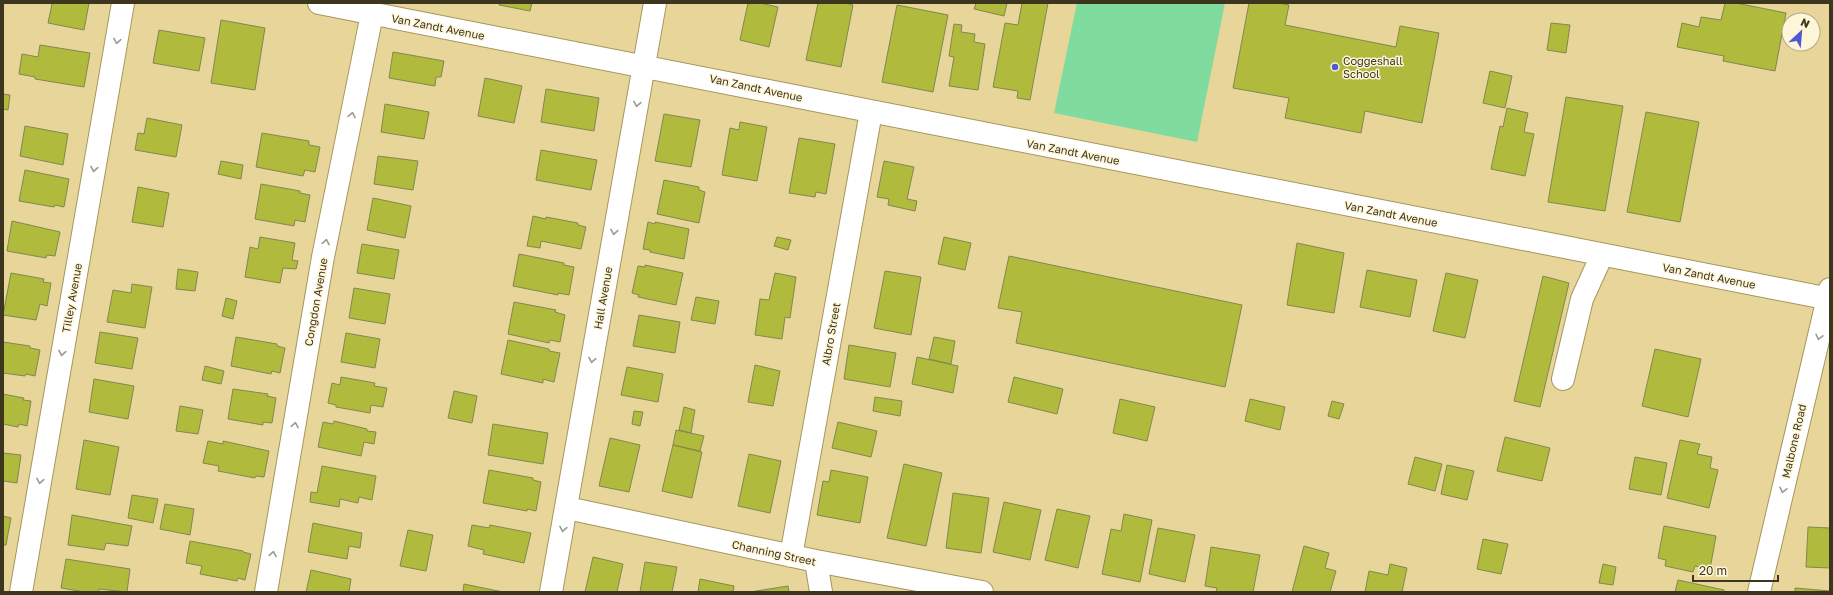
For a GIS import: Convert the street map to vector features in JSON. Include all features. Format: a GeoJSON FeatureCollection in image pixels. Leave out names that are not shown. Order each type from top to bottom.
{"type":"FeatureCollection","features":[{"type":"Feature","properties":{"kind":"street","name":"Tilley Avenue"},"geometry":{"type":"LineString","coordinates":[[21,592],[123,3]]}},
{"type":"Feature","properties":{"kind":"street","name":"Van Zandt Avenue"},"geometry":{"type":"LineString","coordinates":[[319,3],[342,5],[372,14],[643,65],[871,112],[1602,255],[1829,296]]}},
{"type":"Feature","properties":{"kind":"street","name":"Hall Avenue"},"geometry":{"type":"LineString","coordinates":[[551,592],[655,3]]}},
{"type":"Feature","properties":{"kind":"street","name":"Congdon Avenue"},"geometry":{"type":"LineString","coordinates":[[266,592],[323,257],[372,14]]}},
{"type":"Feature","properties":{"kind":"street","name":"Albro Street"},"geometry":{"type":"LineString","coordinates":[[791,556],[871,112]]}},
{"type":"Feature","properties":{"kind":"street"},"geometry":{"type":"LineString","coordinates":[[1563,379],[1582,299],[1602,255]]}},
{"type":"Feature","properties":{"kind":"street","name":"Malbone Road"},"geometry":{"type":"LineString","coordinates":[[1759,592],[1829,296]]}},
{"type":"Feature","properties":{"kind":"street","name":"Channing Street"},"geometry":{"type":"LineString","coordinates":[[566,508],[791,556],[982,592]]}},
{"type":"Feature","properties":{"kind":"street"},"geometry":{"type":"LineString","coordinates":[[816,561],[821,592]]}},
{"type":"Feature","properties":{"kind":"green space"},"geometry":{"type":"Polygon","coordinates":[[[1077,3],[1225,3],[1197,142],[1054,113],[1077,3]]]}},
{"type":"Feature","properties":{"kind":"building"},"geometry":{"type":"Polygon","coordinates":[[[49,3],[89,3],[84,30],[48,23],[52,4],[49,3]]]}},
{"type":"Feature","properties":{"kind":"building"},"geometry":{"type":"Polygon","coordinates":[[[500,3],[532,3],[530,11],[499,5],[500,3]]]}},
{"type":"Feature","properties":{"kind":"building"},"geometry":{"type":"Polygon","coordinates":[[[748,3],[760,3],[778,7],[769,47],[740,40],[748,3]]]}},
{"type":"Feature","properties":{"kind":"building"},"geometry":{"type":"Polygon","coordinates":[[[818,3],[845,3],[853,5],[841,67],[806,60],[818,3]]]}},
{"type":"Feature","properties":{"kind":"building"},"geometry":{"type":"Polygon","coordinates":[[[976,3],[1007,3],[1004,16],[974,9],[976,3]]]}},
{"type":"Feature","properties":{"kind":"building"},"geometry":{"type":"Polygon","coordinates":[[[1022,3],[1048,3],[1030,100],[1017,98],[1018,91],[993,87],[1005,23],[1018,25],[1022,3]]]}},
{"type":"Feature","properties":{"kind":"building","name":"Coggeshall School"},"geometry":{"type":"Polygon","coordinates":[[[1249,3],[1279,3],[1289,5],[1285,25],[1396,47],[1400,26],[1439,33],[1422,123],[1365,111],[1361,133],[1285,118],[1289,98],[1233,88],[1249,3]]]}},
{"type":"Feature","properties":{"kind":"building"},"geometry":{"type":"Polygon","coordinates":[[[1725,3],[1736,3],[1781,12],[1781,39],[1775,71],[1723,61],[1724,56],[1677,47],[1682,23],[1699,27],[1701,17],[1721,20],[1725,3]]]}},
{"type":"Feature","properties":{"kind":"building"},"geometry":{"type":"Polygon","coordinates":[[[897,5],[948,15],[933,92],[882,82],[897,5]]]}},
{"type":"Feature","properties":{"kind":"building"},"geometry":{"type":"Polygon","coordinates":[[[221,20],[265,28],[255,90],[211,83],[221,20]]]}},
{"type":"Feature","properties":{"kind":"building"},"geometry":{"type":"Polygon","coordinates":[[[1551,23],[1570,25],[1566,53],[1547,50],[1551,23]]]}},
{"type":"Feature","properties":{"kind":"building"},"geometry":{"type":"Polygon","coordinates":[[[954,24],[962,25],[961,32],[975,34],[974,42],[985,44],[978,90],[949,86],[954,57],[949,56],[954,24]]]}},
{"type":"Feature","properties":{"kind":"building"},"geometry":{"type":"Polygon","coordinates":[[[159,30],[205,38],[199,71],[153,63],[159,30]]]}},
{"type":"Feature","properties":{"kind":"building"},"geometry":{"type":"Polygon","coordinates":[[[40,45],[90,53],[84,87],[35,79],[35,77],[19,74],[22,54],[38,57],[40,45]]]}},
{"type":"Feature","properties":{"kind":"building"},"geometry":{"type":"Polygon","coordinates":[[[393,52],[444,61],[441,77],[436,77],[435,86],[389,78],[393,52]]]}},
{"type":"Feature","properties":{"kind":"building"},"geometry":{"type":"Polygon","coordinates":[[[1490,71],[1512,76],[1505,108],[1483,103],[1490,71]]]}},
{"type":"Feature","properties":{"kind":"building"},"geometry":{"type":"Polygon","coordinates":[[[485,78],[522,86],[514,123],[478,116],[485,78]]]}},
{"type":"Feature","properties":{"kind":"building"},"geometry":{"type":"Polygon","coordinates":[[[546,89],[599,98],[594,131],[541,122],[546,89]]]}},
{"type":"Feature","properties":{"kind":"building"},"geometry":{"type":"Polygon","coordinates":[[[3,94],[10,95],[8,110],[3,109],[3,94]]]}},
{"type":"Feature","properties":{"kind":"building"},"geometry":{"type":"Polygon","coordinates":[[[1566,97],[1623,106],[1605,211],[1548,202],[1566,97]]]}},
{"type":"Feature","properties":{"kind":"building"},"geometry":{"type":"Polygon","coordinates":[[[385,104],[429,112],[424,139],[381,132],[385,104]]]}},
{"type":"Feature","properties":{"kind":"building"},"geometry":{"type":"Polygon","coordinates":[[[1507,108],[1528,113],[1524,132],[1534,134],[1525,176],[1491,169],[1500,126],[1503,127],[1507,108]]]}},
{"type":"Feature","properties":{"kind":"building"},"geometry":{"type":"Polygon","coordinates":[[[1646,112],[1699,122],[1680,222],[1627,212],[1646,112]]]}},
{"type":"Feature","properties":{"kind":"building"},"geometry":{"type":"Polygon","coordinates":[[[664,114],[700,120],[691,167],[655,161],[664,114]]]}},
{"type":"Feature","properties":{"kind":"building"},"geometry":{"type":"Polygon","coordinates":[[[147,118],[182,125],[176,157],[135,150],[138,133],[144,134],[147,118]]]}},
{"type":"Feature","properties":{"kind":"building"},"geometry":{"type":"Polygon","coordinates":[[[740,122],[767,127],[757,181],[722,175],[730,128],[739,130],[740,122]]]}},
{"type":"Feature","properties":{"kind":"building"},"geometry":{"type":"Polygon","coordinates":[[[25,126],[68,134],[63,165],[20,156],[25,126]]]}},
{"type":"Feature","properties":{"kind":"building"},"geometry":{"type":"Polygon","coordinates":[[[262,133],[309,141],[309,145],[320,147],[315,172],[305,170],[303,176],[256,167],[262,133]]]}},
{"type":"Feature","properties":{"kind":"building"},"geometry":{"type":"Polygon","coordinates":[[[799,138],[835,144],[826,194],[816,192],[815,197],[789,193],[799,138]]]}},
{"type":"Feature","properties":{"kind":"building"},"geometry":{"type":"Polygon","coordinates":[[[541,150],[597,160],[591,190],[536,180],[541,150]]]}},
{"type":"Feature","properties":{"kind":"building"},"geometry":{"type":"Polygon","coordinates":[[[378,156],[418,161],[413,190],[374,184],[378,156]]]}},
{"type":"Feature","properties":{"kind":"building"},"geometry":{"type":"Polygon","coordinates":[[[221,161],[243,165],[241,179],[218,174],[221,161]]]}},
{"type":"Feature","properties":{"kind":"building"},"geometry":{"type":"Polygon","coordinates":[[[884,161],[914,167],[907,199],[917,201],[915,211],[888,205],[889,199],[877,197],[884,161]]]}},
{"type":"Feature","properties":{"kind":"building"},"geometry":{"type":"Polygon","coordinates":[[[25,170],[69,179],[64,207],[55,205],[54,207],[19,201],[25,170]]]}},
{"type":"Feature","properties":{"kind":"building"},"geometry":{"type":"Polygon","coordinates":[[[664,180],[699,187],[699,190],[705,192],[699,223],[657,214],[664,180]]]}},
{"type":"Feature","properties":{"kind":"building"},"geometry":{"type":"Polygon","coordinates":[[[261,184],[300,191],[300,193],[310,195],[305,222],[295,220],[294,226],[255,219],[261,184]]]}},
{"type":"Feature","properties":{"kind":"building"},"geometry":{"type":"Polygon","coordinates":[[[138,187],[169,193],[163,227],[132,222],[138,187]]]}},
{"type":"Feature","properties":{"kind":"building"},"geometry":{"type":"Polygon","coordinates":[[[373,198],[411,206],[405,238],[367,230],[373,198]]]}},
{"type":"Feature","properties":{"kind":"building"},"geometry":{"type":"Polygon","coordinates":[[[533,216],[578,223],[578,225],[586,227],[581,249],[541,241],[540,248],[527,246],[533,216]]]}},
{"type":"Feature","properties":{"kind":"building"},"geometry":{"type":"Polygon","coordinates":[[[12,221],[60,232],[55,256],[47,255],[46,258],[7,251],[12,221]]]}},
{"type":"Feature","properties":{"kind":"building"},"geometry":{"type":"Polygon","coordinates":[[[648,222],[689,229],[684,259],[650,252],[650,250],[643,249],[648,222]]]}},
{"type":"Feature","properties":{"kind":"building"},"geometry":{"type":"Polygon","coordinates":[[[260,237],[295,243],[292,260],[298,261],[296,269],[283,268],[280,283],[245,277],[250,247],[258,249],[260,237]]]}},
{"type":"Feature","properties":{"kind":"building"},"geometry":{"type":"Polygon","coordinates":[[[777,237],[791,240],[788,250],[774,246],[777,237]]]}},
{"type":"Feature","properties":{"kind":"building"},"geometry":{"type":"Polygon","coordinates":[[[944,237],[971,243],[965,270],[938,264],[944,237]]]}},
{"type":"Feature","properties":{"kind":"building"},"geometry":{"type":"Polygon","coordinates":[[[1297,243],[1344,253],[1334,313],[1287,305],[1297,243]]]}},
{"type":"Feature","properties":{"kind":"building"},"geometry":{"type":"Polygon","coordinates":[[[362,244],[399,250],[394,279],[357,273],[362,244]]]}},
{"type":"Feature","properties":{"kind":"building"},"geometry":{"type":"Polygon","coordinates":[[[519,254],[564,263],[564,265],[574,267],[569,295],[558,293],[558,295],[513,286],[519,254]]]}},
{"type":"Feature","properties":{"kind":"building"},"geometry":{"type":"Polygon","coordinates":[[[1009,256],[1242,305],[1225,387],[1016,343],[1022,312],[998,308],[1009,256]]]}},
{"type":"Feature","properties":{"kind":"building"},"geometry":{"type":"Polygon","coordinates":[[[645,265],[683,273],[676,305],[638,297],[639,295],[632,293],[638,266],[645,267],[645,265]]]}},
{"type":"Feature","properties":{"kind":"building"},"geometry":{"type":"Polygon","coordinates":[[[178,269],[198,272],[195,291],[176,289],[178,269]]]}},
{"type":"Feature","properties":{"kind":"building"},"geometry":{"type":"Polygon","coordinates":[[[1367,270],[1417,280],[1410,317],[1360,307],[1367,270]]]}},
{"type":"Feature","properties":{"kind":"building"},"geometry":{"type":"Polygon","coordinates":[[[885,271],[921,277],[911,335],[874,328],[885,271]]]}},
{"type":"Feature","properties":{"kind":"building"},"geometry":{"type":"Polygon","coordinates":[[[11,273],[44,279],[43,282],[51,283],[47,306],[40,304],[36,320],[3,315],[11,273]]]}},
{"type":"Feature","properties":{"kind":"building"},"geometry":{"type":"Polygon","coordinates":[[[775,273],[796,277],[790,318],[785,317],[782,339],[755,335],[760,299],[769,300],[775,273]]]}},
{"type":"Feature","properties":{"kind":"building"},"geometry":{"type":"Polygon","coordinates":[[[1446,273],[1478,280],[1465,338],[1433,331],[1446,273]]]}},
{"type":"Feature","properties":{"kind":"building"},"geometry":{"type":"Polygon","coordinates":[[[1543,276],[1569,283],[1540,407],[1514,401],[1543,276]]]}},
{"type":"Feature","properties":{"kind":"building"},"geometry":{"type":"Polygon","coordinates":[[[132,284],[152,287],[145,328],[107,322],[113,290],[131,293],[132,284]]]}},
{"type":"Feature","properties":{"kind":"building"},"geometry":{"type":"Polygon","coordinates":[[[354,288],[390,294],[385,324],[349,318],[354,288]]]}},
{"type":"Feature","properties":{"kind":"building"},"geometry":{"type":"Polygon","coordinates":[[[696,297],[719,301],[715,324],[691,320],[696,297]]]}},
{"type":"Feature","properties":{"kind":"building"},"geometry":{"type":"Polygon","coordinates":[[[226,298],[237,301],[233,319],[222,316],[226,298]]]}},
{"type":"Feature","properties":{"kind":"building"},"geometry":{"type":"Polygon","coordinates":[[[514,302],[556,310],[555,312],[565,315],[560,342],[550,340],[549,343],[508,334],[514,302]]]}},
{"type":"Feature","properties":{"kind":"building"},"geometry":{"type":"Polygon","coordinates":[[[639,315],[680,322],[675,353],[633,346],[639,315]]]}},
{"type":"Feature","properties":{"kind":"building"},"geometry":{"type":"Polygon","coordinates":[[[100,332],[138,338],[132,369],[95,363],[100,332]]]}},
{"type":"Feature","properties":{"kind":"building"},"geometry":{"type":"Polygon","coordinates":[[[346,333],[380,339],[375,368],[341,362],[346,333]]]}},
{"type":"Feature","properties":{"kind":"building"},"geometry":{"type":"Polygon","coordinates":[[[236,337],[277,344],[277,346],[285,348],[280,373],[272,371],[271,374],[231,366],[236,337]]]}},
{"type":"Feature","properties":{"kind":"building"},"geometry":{"type":"Polygon","coordinates":[[[934,337],[955,341],[951,364],[929,359],[934,337]]]}},
{"type":"Feature","properties":{"kind":"building"},"geometry":{"type":"Polygon","coordinates":[[[508,340],[549,349],[549,351],[560,353],[554,382],[543,379],[543,383],[501,374],[508,340]]]}},
{"type":"Feature","properties":{"kind":"building"},"geometry":{"type":"Polygon","coordinates":[[[3,342],[30,346],[30,348],[40,350],[35,376],[3,373],[3,342]]]}},
{"type":"Feature","properties":{"kind":"building"},"geometry":{"type":"Polygon","coordinates":[[[849,345],[896,353],[890,387],[844,379],[849,345]]]}},
{"type":"Feature","properties":{"kind":"building"},"geometry":{"type":"Polygon","coordinates":[[[1655,349],[1701,359],[1688,417],[1642,406],[1655,349]]]}},
{"type":"Feature","properties":{"kind":"building"},"geometry":{"type":"Polygon","coordinates":[[[917,357],[958,366],[953,393],[912,384],[917,357]]]}},
{"type":"Feature","properties":{"kind":"building"},"geometry":{"type":"Polygon","coordinates":[[[755,365],[780,371],[773,406],[748,402],[755,365]]]}},
{"type":"Feature","properties":{"kind":"building"},"geometry":{"type":"Polygon","coordinates":[[[205,366],[224,371],[221,384],[202,380],[205,366]]]}},
{"type":"Feature","properties":{"kind":"building"},"geometry":{"type":"Polygon","coordinates":[[[627,367],[663,374],[658,402],[621,395],[627,367]]]}},
{"type":"Feature","properties":{"kind":"building"},"geometry":{"type":"Polygon","coordinates":[[[341,377],[375,383],[374,386],[387,388],[383,407],[371,405],[370,413],[336,407],[336,405],[328,403],[332,383],[340,385],[341,377]]]}},
{"type":"Feature","properties":{"kind":"building"},"geometry":{"type":"Polygon","coordinates":[[[1014,377],[1063,389],[1057,414],[1008,402],[1014,377]]]}},
{"type":"Feature","properties":{"kind":"building"},"geometry":{"type":"Polygon","coordinates":[[[94,379],[134,386],[128,419],[89,412],[94,379]]]}},
{"type":"Feature","properties":{"kind":"building"},"geometry":{"type":"Polygon","coordinates":[[[233,389],[268,394],[267,396],[276,398],[272,423],[263,422],[263,425],[228,419],[233,389]]]}},
{"type":"Feature","properties":{"kind":"building"},"geometry":{"type":"Polygon","coordinates":[[[454,391],[477,396],[472,423],[448,418],[454,391]]]}},
{"type":"Feature","properties":{"kind":"building"},"geometry":{"type":"Polygon","coordinates":[[[3,394],[24,398],[23,400],[31,401],[27,426],[19,424],[18,427],[3,424],[3,394]]]}},
{"type":"Feature","properties":{"kind":"building"},"geometry":{"type":"Polygon","coordinates":[[[875,397],[902,401],[900,416],[873,411],[875,397]]]}},
{"type":"Feature","properties":{"kind":"building"},"geometry":{"type":"Polygon","coordinates":[[[1120,399],[1155,407],[1147,441],[1113,433],[1120,399]]]}},
{"type":"Feature","properties":{"kind":"building"},"geometry":{"type":"Polygon","coordinates":[[[1250,399],[1285,407],[1280,430],[1245,421],[1250,399]]]}},
{"type":"Feature","properties":{"kind":"building"},"geometry":{"type":"Polygon","coordinates":[[[1332,401],[1344,404],[1339,419],[1328,416],[1332,401]]]}},
{"type":"Feature","properties":{"kind":"building"},"geometry":{"type":"Polygon","coordinates":[[[180,406],[203,410],[198,434],[176,431],[180,406]]]}},
{"type":"Feature","properties":{"kind":"building"},"geometry":{"type":"Polygon","coordinates":[[[684,407],[695,410],[691,433],[679,430],[684,407]]]}},
{"type":"Feature","properties":{"kind":"building"},"geometry":{"type":"Polygon","coordinates":[[[634,411],[643,412],[640,426],[632,424],[634,411]]]}},
{"type":"Feature","properties":{"kind":"building"},"geometry":{"type":"Polygon","coordinates":[[[334,421],[367,429],[367,431],[376,432],[374,444],[364,442],[361,456],[318,447],[323,422],[333,424],[334,421]]]}},
{"type":"Feature","properties":{"kind":"building"},"geometry":{"type":"Polygon","coordinates":[[[838,422],[877,431],[871,457],[832,448],[838,422]]]}},
{"type":"Feature","properties":{"kind":"building"},"geometry":{"type":"Polygon","coordinates":[[[493,424],[548,433],[543,464],[488,455],[493,424]]]}},
{"type":"Feature","properties":{"kind":"building"},"geometry":{"type":"Polygon","coordinates":[[[676,430],[704,436],[700,451],[673,445],[676,430]]]}},
{"type":"Feature","properties":{"kind":"building"},"geometry":{"type":"Polygon","coordinates":[[[1505,437],[1550,448],[1542,481],[1497,471],[1505,437]]]}},
{"type":"Feature","properties":{"kind":"building"},"geometry":{"type":"Polygon","coordinates":[[[610,438],[640,445],[629,492],[599,486],[610,438]]]}},
{"type":"Feature","properties":{"kind":"building"},"geometry":{"type":"Polygon","coordinates":[[[84,440],[119,447],[110,495],[76,489],[84,440]]]}},
{"type":"Feature","properties":{"kind":"building"},"geometry":{"type":"Polygon","coordinates":[[[1680,440],[1700,444],[1697,454],[1712,457],[1710,468],[1718,470],[1709,508],[1667,498],[1680,440]]]}},
{"type":"Feature","properties":{"kind":"building"},"geometry":{"type":"Polygon","coordinates":[[[208,441],[223,444],[223,441],[269,451],[264,477],[256,476],[255,478],[218,471],[219,466],[203,463],[208,441]]]}},
{"type":"Feature","properties":{"kind":"building"},"geometry":{"type":"Polygon","coordinates":[[[673,445],[702,452],[692,498],[662,491],[673,445]]]}},
{"type":"Feature","properties":{"kind":"building"},"geometry":{"type":"Polygon","coordinates":[[[3,453],[21,455],[17,483],[3,481],[3,453]]]}},
{"type":"Feature","properties":{"kind":"building"},"geometry":{"type":"Polygon","coordinates":[[[749,454],[781,461],[770,513],[738,506],[749,454]]]}},
{"type":"Feature","properties":{"kind":"building"},"geometry":{"type":"Polygon","coordinates":[[[1415,457],[1442,464],[1435,491],[1408,484],[1415,457]]]}},
{"type":"Feature","properties":{"kind":"building"},"geometry":{"type":"Polygon","coordinates":[[[1635,457],[1667,463],[1661,495],[1629,489],[1635,457]]]}},
{"type":"Feature","properties":{"kind":"building"},"geometry":{"type":"Polygon","coordinates":[[[904,464],[942,473],[926,546],[887,538],[904,464]]]}},
{"type":"Feature","properties":{"kind":"building"},"geometry":{"type":"Polygon","coordinates":[[[1447,465],[1474,471],[1467,500],[1441,494],[1447,465]]]}},
{"type":"Feature","properties":{"kind":"building"},"geometry":{"type":"Polygon","coordinates":[[[322,466],[376,476],[372,500],[359,497],[358,503],[340,499],[339,507],[310,502],[311,492],[317,493],[322,466]]]}},
{"type":"Feature","properties":{"kind":"building"},"geometry":{"type":"Polygon","coordinates":[[[489,470],[533,478],[533,480],[541,482],[536,511],[527,509],[527,511],[483,503],[489,470]]]}},
{"type":"Feature","properties":{"kind":"building"},"geometry":{"type":"Polygon","coordinates":[[[831,470],[868,477],[860,523],[817,515],[823,481],[829,482],[831,470]]]}},
{"type":"Feature","properties":{"kind":"building"},"geometry":{"type":"Polygon","coordinates":[[[953,493],[989,498],[981,553],[946,548],[953,493]]]}},
{"type":"Feature","properties":{"kind":"building"},"geometry":{"type":"Polygon","coordinates":[[[132,495],[158,499],[153,523],[128,518],[132,495]]]}},
{"type":"Feature","properties":{"kind":"building"},"geometry":{"type":"Polygon","coordinates":[[[1004,502],[1041,510],[1030,560],[993,552],[1004,502]]]}},
{"type":"Feature","properties":{"kind":"building"},"geometry":{"type":"Polygon","coordinates":[[[165,504],[194,509],[190,535],[160,529],[165,504]]]}},
{"type":"Feature","properties":{"kind":"building"},"geometry":{"type":"Polygon","coordinates":[[[1057,509],[1090,516],[1078,568],[1045,560],[1057,509]]]}},
{"type":"Feature","properties":{"kind":"building"},"geometry":{"type":"Polygon","coordinates":[[[1124,514],[1152,520],[1140,582],[1102,574],[1111,529],[1121,531],[1124,514]]]}},
{"type":"Feature","properties":{"kind":"building"},"geometry":{"type":"Polygon","coordinates":[[[72,515],[132,526],[128,546],[106,543],[104,550],[68,545],[72,515]]]}},
{"type":"Feature","properties":{"kind":"building"},"geometry":{"type":"Polygon","coordinates":[[[3,516],[11,518],[6,545],[3,545],[3,516]]]}},
{"type":"Feature","properties":{"kind":"building"},"geometry":{"type":"Polygon","coordinates":[[[313,523],[362,533],[360,548],[349,546],[347,559],[308,552],[313,523]]]}},
{"type":"Feature","properties":{"kind":"building"},"geometry":{"type":"Polygon","coordinates":[[[472,525],[489,528],[490,525],[531,533],[524,563],[483,554],[484,550],[468,546],[472,525]]]}},
{"type":"Feature","properties":{"kind":"building"},"geometry":{"type":"Polygon","coordinates":[[[1664,526],[1716,536],[1710,569],[1695,566],[1693,572],[1665,566],[1666,560],[1658,558],[1664,526]]]}},
{"type":"Feature","properties":{"kind":"building"},"geometry":{"type":"Polygon","coordinates":[[[1808,527],[1830,528],[1830,568],[1806,567],[1808,527]]]}},
{"type":"Feature","properties":{"kind":"building"},"geometry":{"type":"Polygon","coordinates":[[[1158,528],[1195,535],[1185,582],[1149,574],[1158,528]]]}},
{"type":"Feature","properties":{"kind":"building"},"geometry":{"type":"Polygon","coordinates":[[[408,530],[433,535],[426,571],[400,566],[408,530]]]}},
{"type":"Feature","properties":{"kind":"building"},"geometry":{"type":"Polygon","coordinates":[[[1483,539],[1508,544],[1501,574],[1477,569],[1483,539]]]}},
{"type":"Feature","properties":{"kind":"building"},"geometry":{"type":"Polygon","coordinates":[[[190,541],[243,551],[251,554],[245,580],[238,578],[237,581],[200,574],[202,566],[186,563],[190,541]]]}},
{"type":"Feature","properties":{"kind":"building"},"geometry":{"type":"Polygon","coordinates":[[[1304,546],[1329,553],[1325,568],[1336,571],[1330,592],[1292,592],[1304,546]]]}},
{"type":"Feature","properties":{"kind":"building"},"geometry":{"type":"Polygon","coordinates":[[[1211,547],[1260,555],[1253,592],[1216,592],[1217,588],[1205,586],[1211,547]]]}},
{"type":"Feature","properties":{"kind":"building"},"geometry":{"type":"Polygon","coordinates":[[[593,557],[623,564],[617,592],[585,592],[593,557]]]}},
{"type":"Feature","properties":{"kind":"building"},"geometry":{"type":"Polygon","coordinates":[[[66,559],[130,569],[127,592],[99,589],[99,592],[85,592],[61,588],[66,559]]]}},
{"type":"Feature","properties":{"kind":"building"},"geometry":{"type":"Polygon","coordinates":[[[645,562],[677,567],[672,592],[640,592],[645,562]]]}},
{"type":"Feature","properties":{"kind":"building"},"geometry":{"type":"Polygon","coordinates":[[[1390,564],[1407,568],[1402,592],[1365,592],[1369,571],[1388,575],[1390,564]]]}},
{"type":"Feature","properties":{"kind":"building"},"geometry":{"type":"Polygon","coordinates":[[[1603,564],[1616,567],[1613,585],[1599,583],[1603,564]]]}},
{"type":"Feature","properties":{"kind":"building"},"geometry":{"type":"Polygon","coordinates":[[[311,570],[351,579],[349,592],[306,592],[311,570]]]}},
{"type":"Feature","properties":{"kind":"building"},"geometry":{"type":"Polygon","coordinates":[[[700,579],[734,586],[733,592],[698,592],[700,579]]]}},
{"type":"Feature","properties":{"kind":"building"},"geometry":{"type":"Polygon","coordinates":[[[1678,580],[1724,590],[1724,592],[1675,592],[1678,580]]]}},
{"type":"Feature","properties":{"kind":"building"},"geometry":{"type":"Polygon","coordinates":[[[464,584],[503,592],[463,592],[464,584]]]}},
{"type":"Feature","properties":{"kind":"building"},"geometry":{"type":"Polygon","coordinates":[[[788,586],[789,592],[750,592],[788,586]]]}},
{"type":"Feature","properties":{"kind":"building"},"geometry":{"type":"Polygon","coordinates":[[[1795,588],[1830,591],[1830,592],[1795,592],[1795,588]]]}},
{"type":"Feature","properties":{"kind":"place","name":"Coggeshall School"},"geometry":{"type":"Point","coordinates":[1335,67]}}]}
